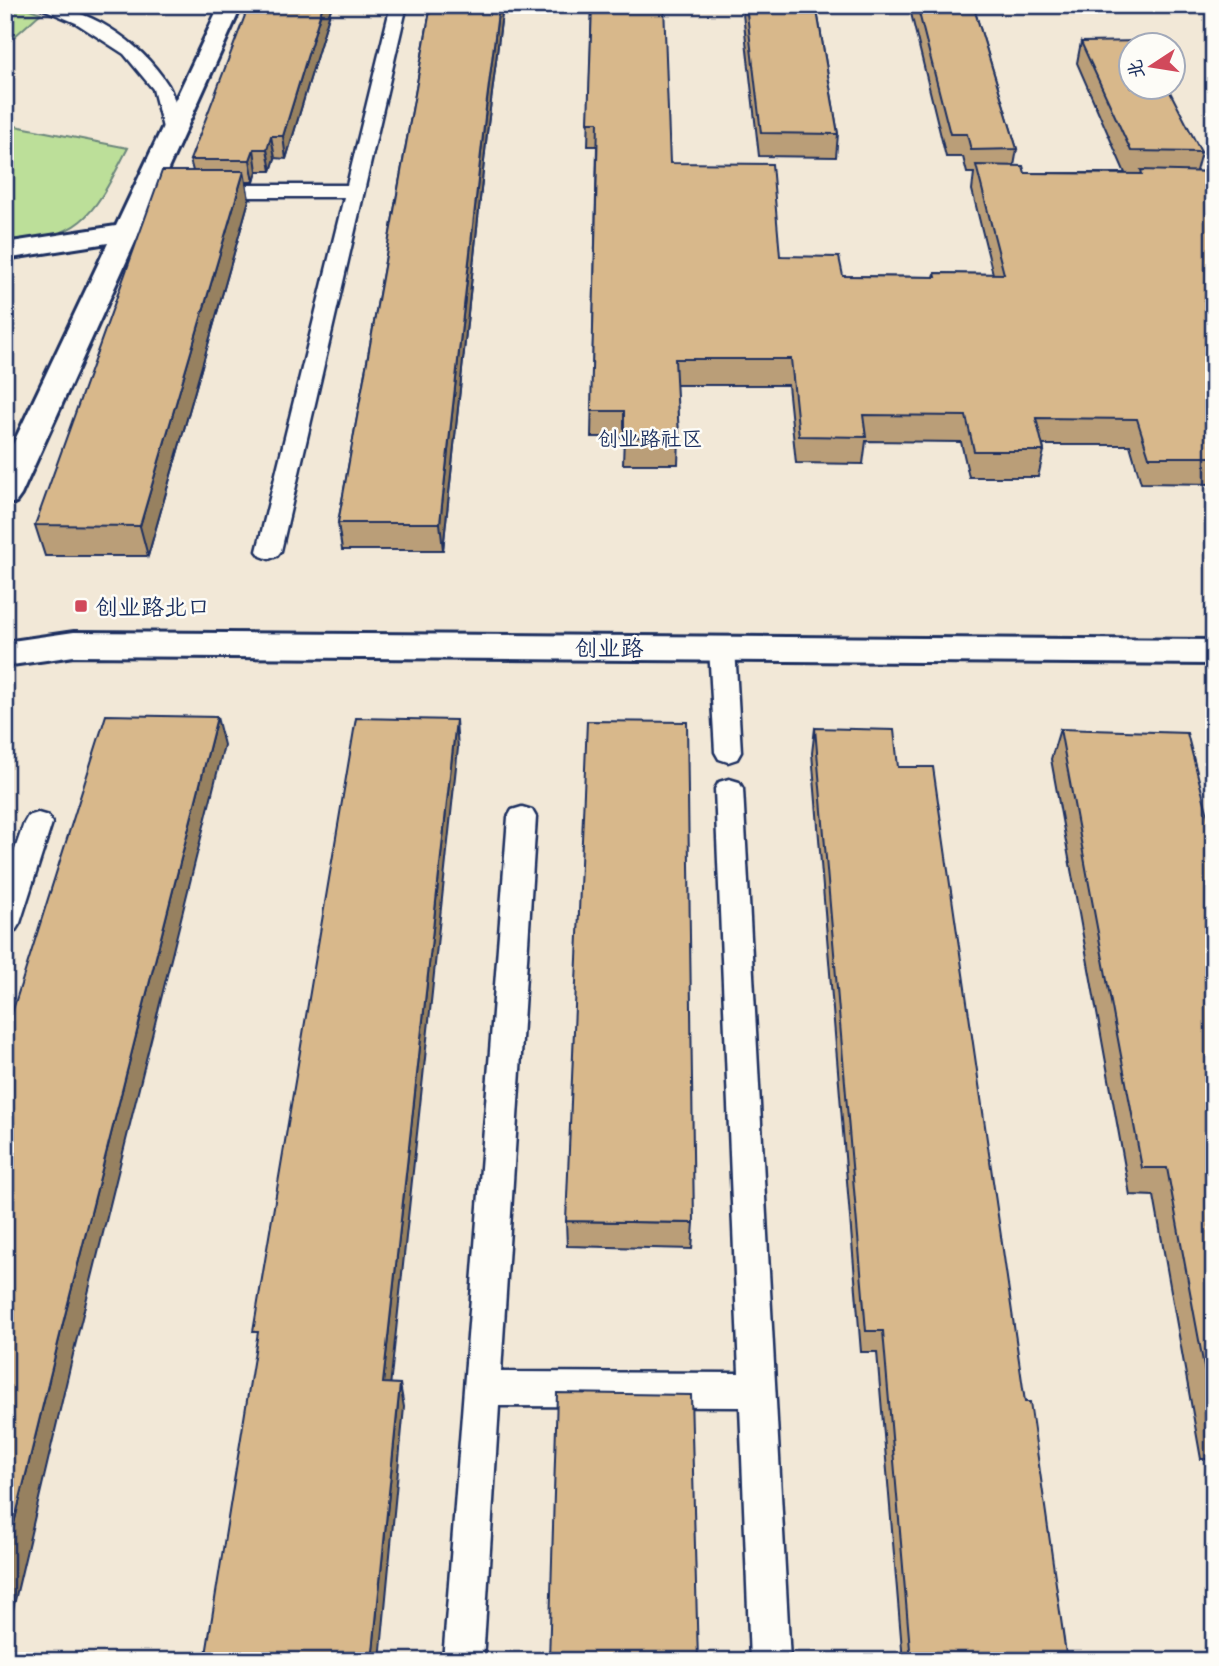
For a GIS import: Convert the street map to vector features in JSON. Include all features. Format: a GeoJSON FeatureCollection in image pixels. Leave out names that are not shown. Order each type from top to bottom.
{"type":"FeatureCollection","features":[{"type":"Feature","properties":{"kind":"street"},"geometry":{"type":"LineString","coordinates":[[5,495],[127,232],[153,191],[173,132],[231,5]]}},
{"type":"Feature","properties":{"kind":"street"},"geometry":{"type":"LineString","coordinates":[[5,251],[127,232]]}},
{"type":"Feature","properties":{"kind":"street","name":"创业路"},"geometry":{"type":"LineString","coordinates":[[5,654],[74,644],[1214,670]]}},
{"type":"Feature","properties":{"kind":"street","name":"创业路"},"geometry":{"type":"LineString","coordinates":[[5,672],[66,662],[1214,652]]}},
{"type":"Feature","properties":{"kind":"lane"},"geometry":{"type":"LineString","coordinates":[[42,5],[82,20],[130,51],[161,88],[173,132]]}},
{"type":"Feature","properties":{"kind":"lane"},"geometry":{"type":"LineString","coordinates":[[269,551],[399,5]]}},
{"type":"Feature","properties":{"kind":"lane"},"geometry":{"type":"LineString","coordinates":[[188,191],[355,191]]}},
{"type":"Feature","properties":{"kind":"lane"},"geometry":{"type":"LineString","coordinates":[[723,657],[728,752]]}},
{"type":"Feature","properties":{"kind":"lane"},"geometry":{"type":"LineString","coordinates":[[729,789],[770,1661]]}},
{"type":"Feature","properties":{"kind":"lane"},"geometry":{"type":"LineString","coordinates":[[463,1661],[522,817]]}},
{"type":"Feature","properties":{"kind":"lane"},"geometry":{"type":"LineString","coordinates":[[5,923],[37,823]]}},
{"type":"Feature","properties":{"kind":"lane"},"geometry":{"type":"LineString","coordinates":[[482,1389],[757,1390]]}},
{"type":"Feature","properties":{"kind":"green space"},"geometry":{"type":"Polygon","coordinates":[[[5,5],[18,5],[41,13],[5,45],[5,5]]]}},
{"type":"Feature","properties":{"kind":"green space"},"geometry":{"type":"Polygon","coordinates":[[[10,125],[128,148],[96,205],[84,218],[53,235],[5,239],[5,129],[10,125]]]}},
{"type":"Feature","properties":{"kind":"building"},"geometry":{"type":"Polygon","coordinates":[[[249,5],[323,5],[283,136],[271,136],[267,149],[254,149],[250,160],[190,160],[249,5]]]}},
{"type":"Feature","properties":{"kind":"building"},"geometry":{"type":"Polygon","coordinates":[[[431,5],[499,5],[440,523],[338,523],[431,5]]]}},
{"type":"Feature","properties":{"kind":"building"},"geometry":{"type":"Polygon","coordinates":[[[592,5],[664,5],[670,163],[772,164],[780,256],[839,257],[843,276],[936,277],[935,273],[1004,274],[976,165],[1023,166],[1025,173],[1142,174],[1141,170],[1213,172],[1214,457],[1149,457],[1137,419],[1036,418],[1044,451],[974,451],[966,416],[863,415],[866,437],[799,436],[791,359],[675,359],[679,438],[624,437],[624,411],[591,411],[598,122],[588,122],[592,5]]]}},
{"type":"Feature","properties":{"kind":"building"},"geometry":{"type":"Polygon","coordinates":[[[746,5],[816,5],[838,134],[761,133],[746,5]]]}},
{"type":"Feature","properties":{"kind":"building"},"geometry":{"type":"Polygon","coordinates":[[[917,5],[973,5],[1017,149],[971,150],[967,134],[950,134],[917,5]]]}},
{"type":"Feature","properties":{"kind":"building"},"geometry":{"type":"Polygon","coordinates":[[[1118,41],[1118,102],[1175,102],[1201,152],[1131,151],[1081,42],[1118,41]]]}},
{"type":"Feature","properties":{"kind":"building"},"geometry":{"type":"Polygon","coordinates":[[[162,171],[244,171],[140,526],[35,525],[162,171]]]}},
{"type":"Feature","properties":{"kind":"building"},"geometry":{"type":"Polygon","coordinates":[[[106,715],[217,717],[5,1560],[5,1035],[106,715]]]}},
{"type":"Feature","properties":{"kind":"building"},"geometry":{"type":"Polygon","coordinates":[[[356,718],[456,720],[383,1383],[400,1384],[372,1661],[205,1661],[258,1332],[253,1332],[356,718]]]}},
{"type":"Feature","properties":{"kind":"building"},"geometry":{"type":"Polygon","coordinates":[[[587,721],[687,722],[694,1223],[566,1221],[587,721]]]}},
{"type":"Feature","properties":{"kind":"building"},"geometry":{"type":"Polygon","coordinates":[[[815,728],[894,730],[898,767],[933,767],[1025,1402],[1030,1402],[1067,1661],[911,1661],[883,1331],[866,1331],[815,728]]]}},
{"type":"Feature","properties":{"kind":"building"},"geometry":{"type":"Polygon","coordinates":[[[1060,729],[1187,733],[1214,839],[1214,1421],[1167,1168],[1142,1168],[1060,729]]]}},
{"type":"Feature","properties":{"kind":"building"},"geometry":{"type":"Polygon","coordinates":[[[557,1393],[691,1395],[698,1661],[549,1661],[557,1393]]]}},
{"type":"Feature","properties":{"kind":"place","name":"创业路北口"},"geometry":{"type":"Point","coordinates":[81,606]}},
{"type":"Feature","properties":{"kind":"district","name":"创业路社区"},"geometry":{"type":"Point","coordinates":[650,438]}}]}
